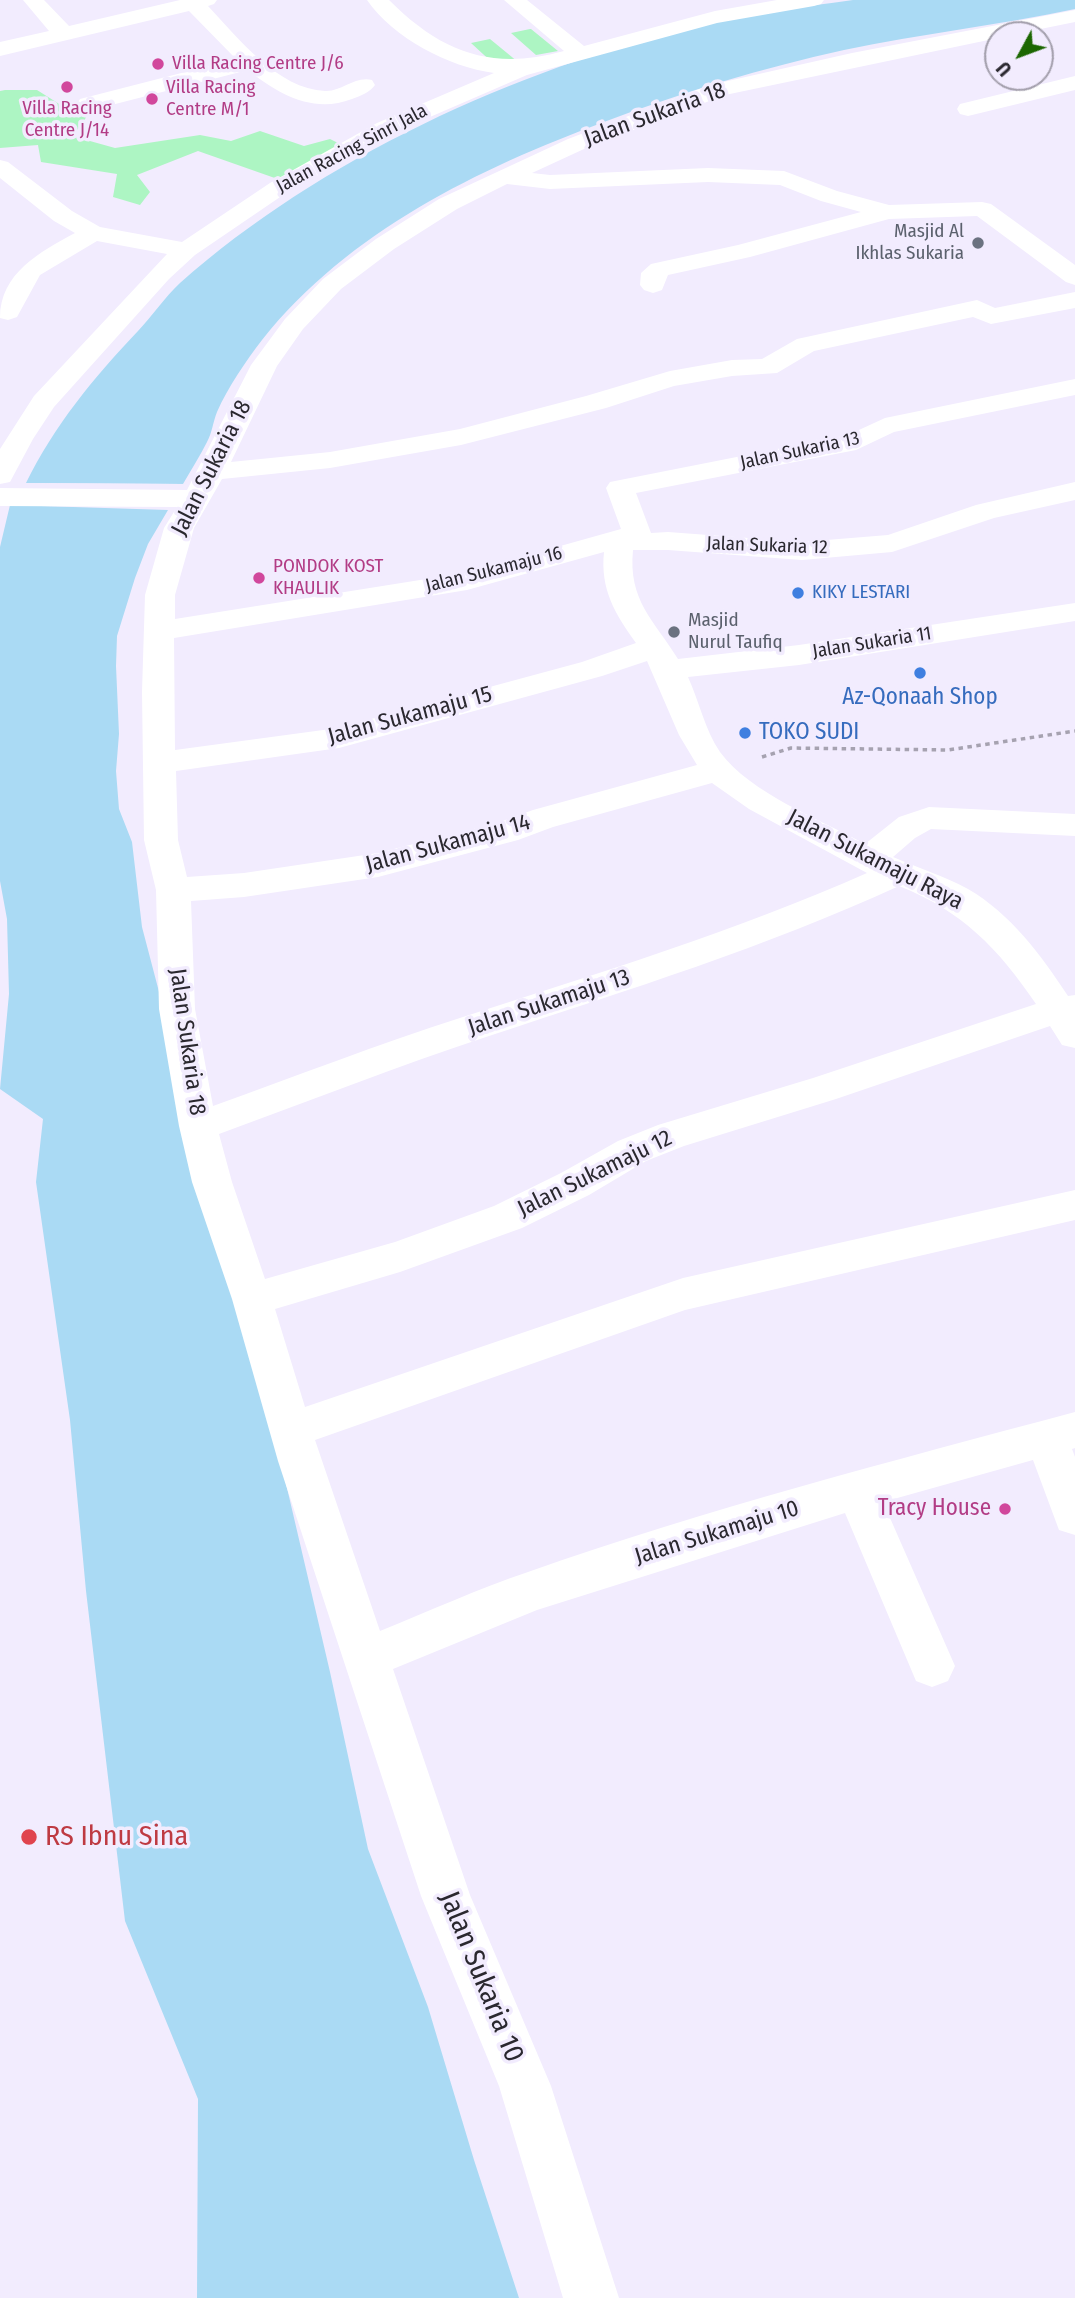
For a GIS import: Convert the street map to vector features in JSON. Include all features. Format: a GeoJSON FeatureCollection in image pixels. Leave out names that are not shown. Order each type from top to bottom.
{"type":"FeatureCollection","features":[{"type":"Feature","properties":{"kind":"street"},"geometry":{"type":"LineString","coordinates":[[33,0],[63,33]]}},
{"type":"Feature","properties":{"kind":"street"},"geometry":{"type":"LineString","coordinates":[[377,0],[388,12],[425,40],[492,68],[510,68],[552,57]]}},
{"type":"Feature","properties":{"kind":"street"},"geometry":{"type":"LineString","coordinates":[[514,0],[582,54]]}},
{"type":"Feature","properties":{"kind":"street","name":"Jalan Racing Sinri Jala"},"geometry":{"type":"LineString","coordinates":[[0,476],[19,439],[44,402],[100,337],[186,250],[278,188],[385,128],[519,70],[715,17],[814,0]]}},
{"type":"Feature","properties":{"kind":"street"},"geometry":{"type":"LineString","coordinates":[[0,49],[197,1],[261,72],[293,89],[326,99],[364,85]]}},
{"type":"Feature","properties":{"kind":"street","name":"Jalan Sukaria 18"},"geometry":{"type":"LineString","coordinates":[[367,1658],[300,1461],[252,1299],[212,1182],[198,1126],[177,1009],[173,890],[162,840],[158,692],[160,595],[189,499],[212,472],[264,365],[294,324],[332,284],[385,244],[448,204],[576,144],[718,90],[852,60],[1075,16]]}},
{"type":"Feature","properties":{"kind":"street"},"geometry":{"type":"LineString","coordinates":[[122,116],[96,102],[251,62]]}},
{"type":"Feature","properties":{"kind":"street"},"geometry":{"type":"LineString","coordinates":[[968,109],[1075,83]]}},
{"type":"Feature","properties":{"kind":"street"},"geometry":{"type":"LineString","coordinates":[[0,167],[63,216],[93,233],[186,250]]}},
{"type":"Feature","properties":{"kind":"street"},"geometry":{"type":"LineString","coordinates":[[505,176],[550,181],[708,175],[785,178],[829,196],[888,212]]}},
{"type":"Feature","properties":{"kind":"street"},"geometry":{"type":"LineString","coordinates":[[653,285],[654,273],[660,269],[768,245],[888,212],[982,209],[1075,277]]}},
{"type":"Feature","properties":{"kind":"street"},"geometry":{"type":"LineString","coordinates":[[8,312],[30,271],[93,233]]}},
{"type":"Feature","properties":{"kind":"street"},"geometry":{"type":"LineString","coordinates":[[212,472],[330,460],[461,437],[596,402],[670,379],[732,368],[768,367],[806,345],[826,340],[879,331],[976,308],[992,316],[1075,300]]}},
{"type":"Feature","properties":{"kind":"street","name":"Jalan Sukaria 13"},"geometry":{"type":"LineString","coordinates":[[630,540],[620,488],[856,442],[885,426],[1075,387]]}},
{"type":"Feature","properties":{"kind":"street","name":"Jalan Sukaria 12"},"geometry":{"type":"LineString","coordinates":[[630,540],[802,551],[892,542],[986,511],[1075,491]]}},
{"type":"Feature","properties":{"kind":"street"},"geometry":{"type":"LineString","coordinates":[[0,497],[189,499]]}},
{"type":"Feature","properties":{"kind":"street","name":"Jalan Sukamaju 16"},"geometry":{"type":"LineString","coordinates":[[160,631],[467,581],[630,540]]}},
{"type":"Feature","properties":{"kind":"street","name":"Jalan Sukamaju Raya"},"geometry":{"type":"LineString","coordinates":[[630,540],[616,564],[623,603],[662,659],[698,740],[717,769],[765,804],[883,867],[962,901],[987,920],[1029,964],[1069,1018]]}},
{"type":"Feature","properties":{"kind":"street","name":"Jalan Sukaria 11"},"geometry":{"type":"LineString","coordinates":[[662,659],[799,655],[1075,612]]}},
{"type":"Feature","properties":{"kind":"street","name":"Jalan Sukamaju 15"},"geometry":{"type":"LineString","coordinates":[[161,762],[339,738],[521,686],[591,669],[662,659]]}},
{"type":"Feature","properties":{"kind":"street","name":"Jalan Sukamaju 14"},"geometry":{"type":"LineString","coordinates":[[173,890],[244,886],[378,866],[506,832],[545,818],[593,807],[717,769]]}},
{"type":"Feature","properties":{"kind":"street"},"geometry":{"type":"LineString","coordinates":[[883,867],[895,834],[908,825],[929,818],[1075,825]]}},
{"type":"Feature","properties":{"kind":"street","name":"Jalan Sukamaju 13"},"geometry":{"type":"LineString","coordinates":[[198,1126],[474,1027],[592,990],[804,915],[883,867]]}},
{"type":"Feature","properties":{"kind":"street","name":"Jalan Sukamaju 12"},"geometry":{"type":"LineString","coordinates":[[252,1299],[400,1256],[508,1217],[575,1184],[632,1151],[672,1135],[1069,1018]]}},
{"type":"Feature","properties":{"kind":"street"},"geometry":{"type":"LineString","coordinates":[[292,1430],[683,1294],[1075,1205]]}},
{"type":"Feature","properties":{"kind":"street"},"geometry":{"type":"LineString","coordinates":[[1061,1435],[1075,1517]]}},
{"type":"Feature","properties":{"kind":"street","name":"Jalan Sukamaju 10"},"geometry":{"type":"LineString","coordinates":[[367,1658],[529,1592],[857,1491],[1061,1435]]}},
{"type":"Feature","properties":{"kind":"street"},"geometry":{"type":"LineString","coordinates":[[857,1491],[932,1666]]}},
{"type":"Feature","properties":{"kind":"street","name":"Jalan Sukaria 10"},"geometry":{"type":"LineString","coordinates":[[367,1658],[446,1896],[525,2086],[590,2298]]}},
{"type":"Feature","properties":{"kind":"path"},"geometry":{"type":"LineString","coordinates":[[717,769],[791,748],[948,750],[1075,731]]}},
{"type":"Feature","properties":{"kind":"green space"},"geometry":{"type":"Polygon","coordinates":[[[531,29],[558,51],[536,55],[511,33],[531,29]]]}},
{"type":"Feature","properties":{"kind":"green space"},"geometry":{"type":"Polygon","coordinates":[[[490,39],[518,62],[496,66],[471,43],[490,39]]]}},
{"type":"Feature","properties":{"kind":"green space"},"geometry":{"type":"Polygon","coordinates":[[[37,90],[64,107],[89,109],[84,122],[72,136],[115,148],[200,135],[231,141],[260,131],[304,146],[330,139],[346,147],[289,183],[198,151],[137,175],[150,192],[140,205],[113,197],[117,174],[41,162],[38,145],[0,148],[0,91],[37,90]]]}},
{"type":"Feature","properties":{"kind":"water"},"geometry":{"type":"Polygon","coordinates":[[[853,0],[1075,0],[1075,9],[1012,21],[984,21],[984,26],[844,50],[723,82],[634,111],[510,161],[418,208],[375,236],[334,267],[297,301],[262,340],[232,384],[217,412],[209,439],[183,484],[26,483],[49,442],[76,403],[169,294],[235,238],[294,197],[423,124],[560,67],[629,44],[697,26],[853,0]]]}},
{"type":"Feature","properties":{"kind":"water"},"geometry":{"type":"Polygon","coordinates":[[[10,505],[168,510],[148,544],[117,636],[119,734],[116,771],[119,809],[132,842],[142,927],[269,1411],[368,1849],[428,2007],[519,2298],[197,2298],[198,2099],[125,1921],[86,1591],[70,1420],[36,1182],[43,1119],[0,1089],[9,994],[7,919],[0,881],[0,547],[10,505]]]}},
{"type":"Feature","properties":{"kind":"pier"},"geometry":{"type":"Polygon","coordinates":[[[22,483],[187,484],[183,487],[26,487],[22,483]]]}},
{"type":"Feature","properties":{"kind":"place","name":"Villa Racing Centre J/6"},"geometry":{"type":"Point","coordinates":[158,64]}},
{"type":"Feature","properties":{"kind":"place","name":"Villa Racing Centre J/14"},"geometry":{"type":"Point","coordinates":[67,87]}},
{"type":"Feature","properties":{"kind":"place","name":"Villa Racing Centre M/1"},"geometry":{"type":"Point","coordinates":[152,99]}},
{"type":"Feature","properties":{"kind":"place","name":"Masjid Al Ikhlas Sukaria"},"geometry":{"type":"Point","coordinates":[978,243]}},
{"type":"Feature","properties":{"kind":"place","name":"PONDOK KOST KHAULIK"},"geometry":{"type":"Point","coordinates":[259,578]}},
{"type":"Feature","properties":{"kind":"place","name":"KIKY LESTARI"},"geometry":{"type":"Point","coordinates":[798,593]}},
{"type":"Feature","properties":{"kind":"place","name":"Masjid Nurul Taufiq"},"geometry":{"type":"Point","coordinates":[674,632]}},
{"type":"Feature","properties":{"kind":"place","name":"Az-Qonaah Shop"},"geometry":{"type":"Point","coordinates":[920,673]}},
{"type":"Feature","properties":{"kind":"place","name":"TOKO SUDI"},"geometry":{"type":"Point","coordinates":[745,733]}},
{"type":"Feature","properties":{"kind":"place","name":"Tracy House"},"geometry":{"type":"Point","coordinates":[1005,1509]}},
{"type":"Feature","properties":{"kind":"place","name":"RS Ibnu Sina"},"geometry":{"type":"Point","coordinates":[29,1837]}}]}
